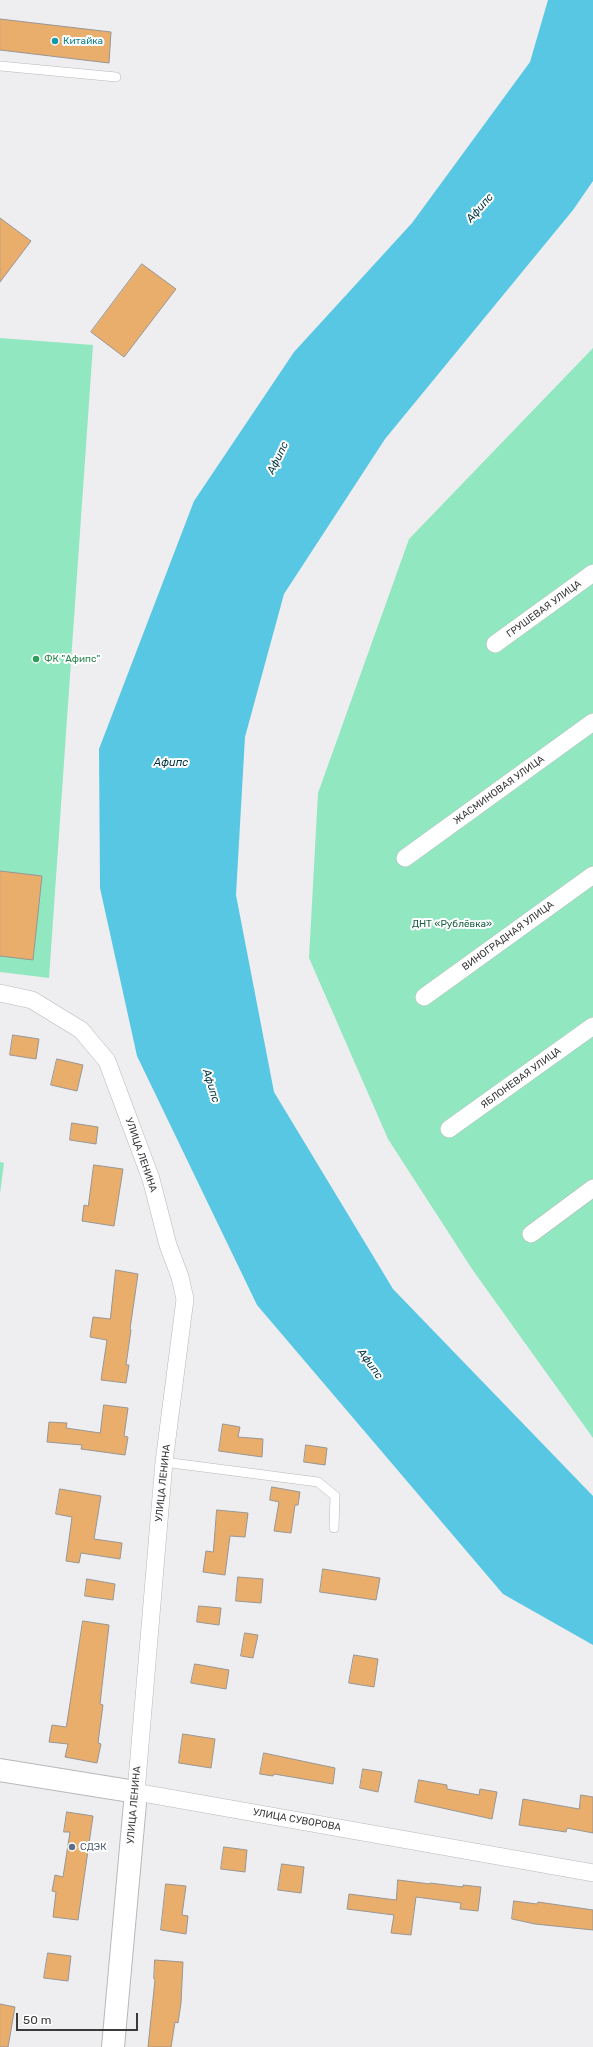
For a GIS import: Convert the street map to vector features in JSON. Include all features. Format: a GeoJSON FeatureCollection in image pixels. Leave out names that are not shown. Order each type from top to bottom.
{"type":"FeatureCollection","features":[{"type":"Feature","properties":{"kind":"street","name":"ГРУШЕВАЯ УЛИЦА"},"geometry":{"type":"LineString","coordinates":[[495,644],[593,573]]}},
{"type":"Feature","properties":{"kind":"street","name":"ЖАСМИНОВАЯ УЛИЦА"},"geometry":{"type":"LineString","coordinates":[[405,858],[593,722]]}},
{"type":"Feature","properties":{"kind":"street","name":"ВИНОГРАДНАЯ УЛИЦА"},"geometry":{"type":"LineString","coordinates":[[424,997],[593,875]]}},
{"type":"Feature","properties":{"kind":"street","name":"УЛИЦА ЛЕНИНА"},"geometry":{"type":"LineString","coordinates":[[0,993],[32,1000],[81,1030],[107,1061],[151,1179],[168,1245],[180,1277],[184,1299],[164,1462],[113,2047]]}},
{"type":"Feature","properties":{"kind":"street","name":"ЯБЛОНЕВАЯ УЛИЦА"},"geometry":{"type":"LineString","coordinates":[[449,1129],[593,1026]]}},
{"type":"Feature","properties":{"kind":"street"},"geometry":{"type":"LineString","coordinates":[[531,1234],[593,1188]]}},
{"type":"Feature","properties":{"kind":"street","name":"УЛИЦА СУВОРОВА"},"geometry":{"type":"LineString","coordinates":[[0,1770],[136,1792],[593,1873]]}},
{"type":"Feature","properties":{"kind":"lane"},"geometry":{"type":"LineString","coordinates":[[0,66],[116,77]]}},
{"type":"Feature","properties":{"kind":"lane"},"geometry":{"type":"LineString","coordinates":[[164,1462],[318,1482],[335,1496],[334,1528]]}},
{"type":"Feature","properties":{"kind":"green space","name":"ФК \"Афипс\""},"geometry":{"type":"Polygon","coordinates":[[[0,338],[93,345],[49,978],[0,972],[0,338]]]}},
{"type":"Feature","properties":{"kind":"green space","name":"ДНТ «Рублёвка»"},"geometry":{"type":"Polygon","coordinates":[[[593,348],[593,1438],[472,1269],[388,1139],[309,958],[318,793],[409,539],[593,348]]]}},
{"type":"Feature","properties":{"kind":"green space"},"geometry":{"type":"Polygon","coordinates":[[[0,1162],[4,1163],[0,1194],[0,1162]]]}},
{"type":"Feature","properties":{"kind":"water","name":"Афипс"},"geometry":{"type":"Polygon","coordinates":[[[548,0],[593,0],[593,181],[573,210],[385,439],[284,594],[245,737],[236,895],[274,1092],[393,1289],[593,1496],[593,1645],[503,1594],[257,1305],[137,1056],[100,888],[99,749],[194,501],[294,352],[412,223],[530,62],[548,0]]]}},
{"type":"Feature","properties":{"kind":"building","name":"Китайка"},"geometry":{"type":"Polygon","coordinates":[[[0,19],[111,32],[109,63],[0,50],[0,19]]]}},
{"type":"Feature","properties":{"kind":"building"},"geometry":{"type":"Polygon","coordinates":[[[0,218],[31,241],[0,282],[0,218]]]}},
{"type":"Feature","properties":{"kind":"building"},"geometry":{"type":"Polygon","coordinates":[[[142,264],[176,289],[124,357],[91,332],[142,264]]]}},
{"type":"Feature","properties":{"kind":"building"},"geometry":{"type":"Polygon","coordinates":[[[0,871],[42,876],[33,960],[0,956],[0,871]]]}},
{"type":"Feature","properties":{"kind":"building"},"geometry":{"type":"Polygon","coordinates":[[[13,1035],[39,1039],[36,1059],[10,1055],[13,1035]]]}},
{"type":"Feature","properties":{"kind":"building"},"geometry":{"type":"Polygon","coordinates":[[[57,1059],[83,1065],[77,1091],[51,1085],[57,1059]]]}},
{"type":"Feature","properties":{"kind":"building"},"geometry":{"type":"Polygon","coordinates":[[[72,1123],[98,1127],[96,1144],[70,1140],[72,1123]]]}},
{"type":"Feature","properties":{"kind":"building"},"geometry":{"type":"Polygon","coordinates":[[[94,1165],[123,1169],[114,1226],[82,1221],[84,1205],[88,1206],[94,1165]]]}},
{"type":"Feature","properties":{"kind":"building"},"geometry":{"type":"Polygon","coordinates":[[[116,1270],[138,1274],[126,1365],[129,1365],[126,1383],[101,1380],[107,1340],[90,1337],[93,1317],[110,1319],[116,1270]]]}},
{"type":"Feature","properties":{"kind":"building"},"geometry":{"type":"Polygon","coordinates":[[[104,1405],[128,1408],[124,1436],[128,1437],[125,1455],[81,1449],[82,1445],[47,1442],[49,1422],[67,1423],[66,1428],[100,1433],[104,1405]]]}},
{"type":"Feature","properties":{"kind":"building"},"geometry":{"type":"Polygon","coordinates":[[[223,1424],[240,1427],[238,1437],[263,1439],[262,1457],[219,1451],[223,1424]]]}},
{"type":"Feature","properties":{"kind":"building"},"geometry":{"type":"Polygon","coordinates":[[[306,1445],[327,1448],[325,1465],[304,1462],[306,1445]]]}},
{"type":"Feature","properties":{"kind":"building"},"geometry":{"type":"Polygon","coordinates":[[[272,1487],[300,1492],[298,1505],[295,1505],[291,1533],[274,1531],[279,1502],[270,1500],[272,1487]]]}},
{"type":"Feature","properties":{"kind":"building"},"geometry":{"type":"Polygon","coordinates":[[[60,1489],[101,1496],[94,1539],[122,1543],[120,1559],[81,1553],[79,1563],[66,1561],[72,1517],[56,1514],[60,1489]]]}},
{"type":"Feature","properties":{"kind":"building"},"geometry":{"type":"Polygon","coordinates":[[[217,1510],[248,1513],[245,1537],[230,1536],[225,1575],[203,1572],[206,1551],[213,1552],[217,1510]]]}},
{"type":"Feature","properties":{"kind":"building"},"geometry":{"type":"Polygon","coordinates":[[[323,1569],[380,1578],[376,1600],[320,1592],[323,1569]]]}},
{"type":"Feature","properties":{"kind":"building"},"geometry":{"type":"Polygon","coordinates":[[[238,1577],[263,1579],[261,1603],[236,1601],[238,1577]]]}},
{"type":"Feature","properties":{"kind":"building"},"geometry":{"type":"Polygon","coordinates":[[[87,1579],[115,1584],[113,1600],[85,1596],[87,1579]]]}},
{"type":"Feature","properties":{"kind":"building"},"geometry":{"type":"Polygon","coordinates":[[[199,1606],[221,1608],[219,1625],[197,1622],[199,1606]]]}},
{"type":"Feature","properties":{"kind":"building"},"geometry":{"type":"Polygon","coordinates":[[[83,1621],[109,1625],[100,1704],[103,1705],[98,1743],[101,1744],[97,1763],[65,1757],[68,1744],[49,1742],[52,1725],[66,1727],[83,1621]]]}},
{"type":"Feature","properties":{"kind":"building"},"geometry":{"type":"Polygon","coordinates":[[[245,1633],[258,1635],[253,1658],[241,1656],[245,1633]]]}},
{"type":"Feature","properties":{"kind":"building"},"geometry":{"type":"Polygon","coordinates":[[[354,1655],[378,1659],[374,1687],[349,1683],[354,1655]]]}},
{"type":"Feature","properties":{"kind":"building"},"geometry":{"type":"Polygon","coordinates":[[[195,1664],[229,1670],[226,1689],[191,1683],[195,1664]]]}},
{"type":"Feature","properties":{"kind":"building"},"geometry":{"type":"Polygon","coordinates":[[[183,1734],[215,1739],[211,1768],[179,1763],[183,1734]]]}},
{"type":"Feature","properties":{"kind":"building"},"geometry":{"type":"Polygon","coordinates":[[[264,1753],[335,1768],[333,1784],[274,1774],[273,1776],[260,1774],[264,1753]]]}},
{"type":"Feature","properties":{"kind":"building"},"geometry":{"type":"Polygon","coordinates":[[[363,1769],[382,1772],[378,1792],[360,1788],[363,1769]]]}},
{"type":"Feature","properties":{"kind":"building"},"geometry":{"type":"Polygon","coordinates":[[[419,1780],[447,1785],[447,1789],[479,1795],[480,1789],[497,1792],[492,1819],[415,1802],[419,1780]]]}},
{"type":"Feature","properties":{"kind":"building"},"geometry":{"type":"Polygon","coordinates":[[[581,1795],[593,1797],[593,1833],[567,1828],[566,1832],[519,1825],[523,1799],[579,1809],[581,1795]]]}},
{"type":"Feature","properties":{"kind":"building"},"geometry":{"type":"Polygon","coordinates":[[[67,1812],[93,1816],[78,1920],[53,1917],[56,1892],[52,1891],[55,1875],[63,1877],[70,1832],[64,1832],[67,1812]]]}},
{"type":"Feature","properties":{"kind":"building"},"geometry":{"type":"Polygon","coordinates":[[[224,1847],[247,1850],[245,1872],[221,1869],[224,1847]]]}},
{"type":"Feature","properties":{"kind":"building"},"geometry":{"type":"Polygon","coordinates":[[[282,1864],[304,1867],[301,1893],[278,1890],[282,1864]]]}},
{"type":"Feature","properties":{"kind":"building"},"geometry":{"type":"Polygon","coordinates":[[[398,1880],[463,1887],[463,1885],[481,1887],[478,1911],[460,1909],[461,1903],[416,1897],[411,1935],[391,1933],[394,1915],[347,1909],[349,1894],[396,1900],[398,1880]]]}},
{"type":"Feature","properties":{"kind":"building"},"geometry":{"type":"Polygon","coordinates":[[[166,1884],[186,1886],[182,1915],[188,1916],[186,1934],[161,1930],[166,1884]]]}},
{"type":"Feature","properties":{"kind":"building"},"geometry":{"type":"Polygon","coordinates":[[[514,1901],[537,1904],[538,1902],[593,1910],[593,1930],[535,1924],[512,1919],[514,1901]]]}},
{"type":"Feature","properties":{"kind":"building"},"geometry":{"type":"Polygon","coordinates":[[[48,1953],[71,1956],[68,1981],[44,1978],[48,1953]]]}},
{"type":"Feature","properties":{"kind":"building"},"geometry":{"type":"Polygon","coordinates":[[[155,1960],[183,1962],[181,2003],[178,2023],[175,2022],[171,2047],[148,2047],[155,1980],[155,1960]]]}},
{"type":"Feature","properties":{"kind":"building"},"geometry":{"type":"Polygon","coordinates":[[[0,2004],[15,2007],[8,2047],[0,2047],[0,2004]]]}},
{"type":"Feature","properties":{"kind":"place","name":"Китайка"},"geometry":{"type":"Point","coordinates":[55,41]}},
{"type":"Feature","properties":{"kind":"place","name":"ФК \"Афипс\""},"geometry":{"type":"Point","coordinates":[36,659]}},
{"type":"Feature","properties":{"kind":"place","name":"СДЭК"},"geometry":{"type":"Point","coordinates":[72,1847]}}]}
